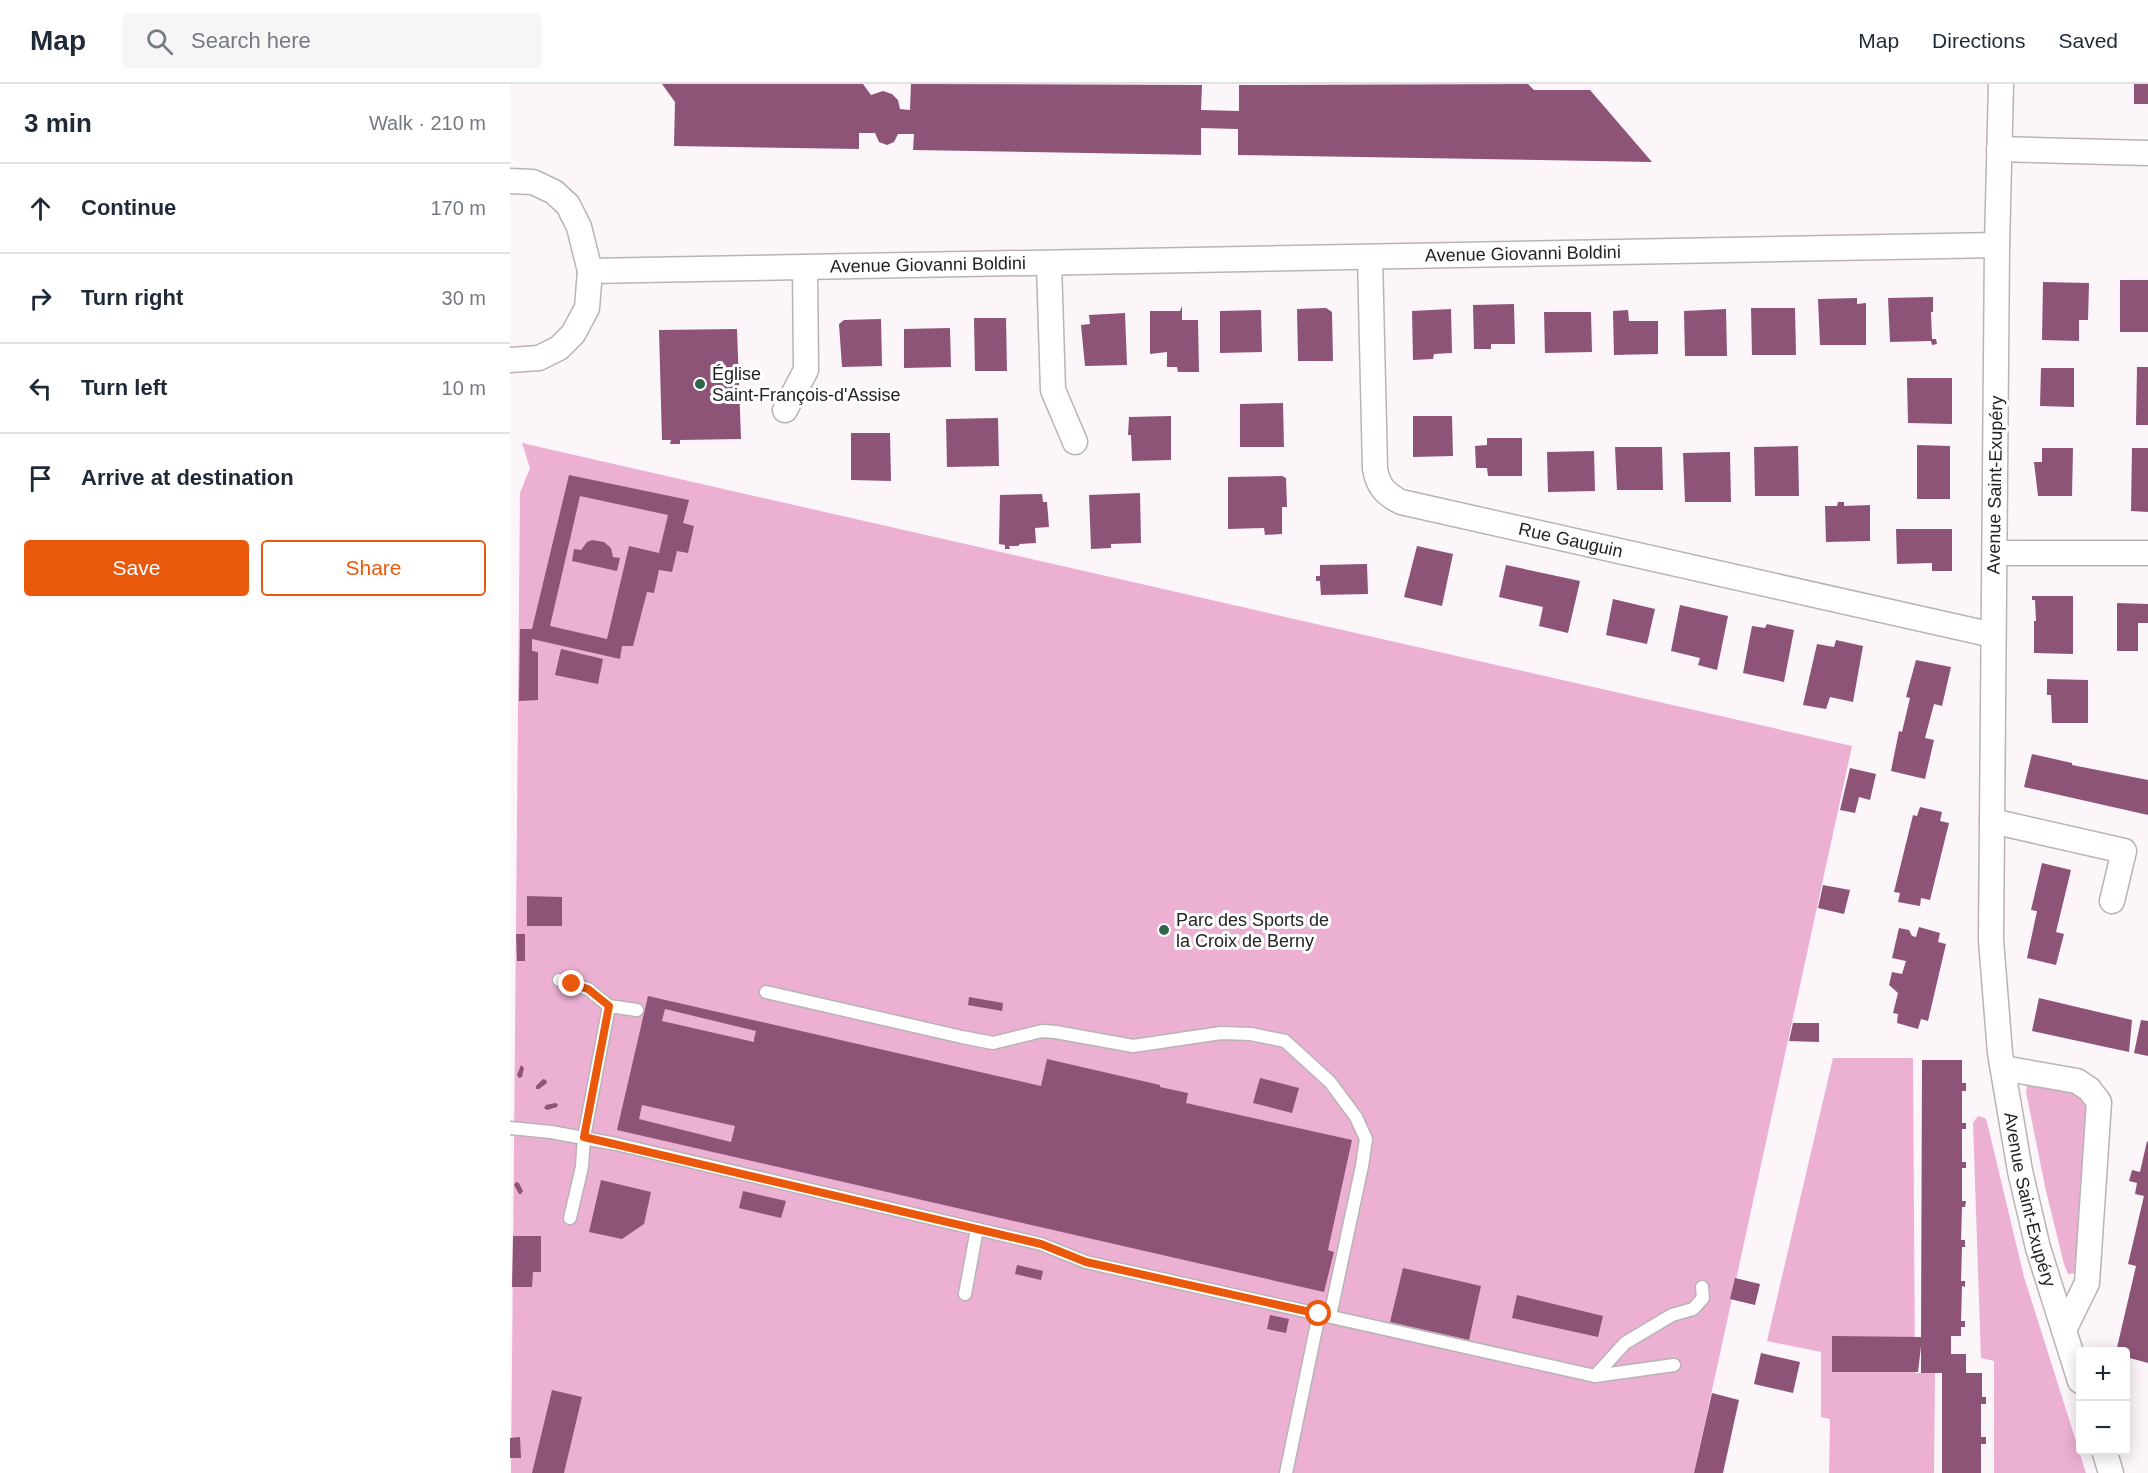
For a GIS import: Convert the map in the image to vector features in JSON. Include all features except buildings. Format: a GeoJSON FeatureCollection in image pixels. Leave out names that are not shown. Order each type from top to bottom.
{"type":"FeatureCollection","features":[{"type":"Feature","properties":{"kind":"street","name":"Avenue Saint-Exupéry"},"geometry":{"type":"LineString","coordinates":[[2001,84],[1997,245],[1991,940],[2003,1068],[2020,1171],[2038,1248],[2076,1368]]}},
{"type":"Feature","properties":{"kind":"street"},"geometry":{"type":"LineString","coordinates":[[1999,149],[2148,153]]}},
{"type":"Feature","properties":{"kind":"street"},"geometry":{"type":"LineString","coordinates":[[510,181],[533,182],[554,192],[568,205],[579,227],[590,271],[587,308],[573,334],[559,348],[539,358],[510,360]]}},
{"type":"Feature","properties":{"kind":"street","name":"Avenue Giovanni Boldini"},"geometry":{"type":"LineString","coordinates":[[590,271],[1997,245]]}},
{"type":"Feature","properties":{"kind":"street","name":"Rue Gauguin"},"geometry":{"type":"LineString","coordinates":[[1370,257],[1375,469],[1377,480],[1383,490],[1392,497],[1413,505],[1993,635]]}},
{"type":"Feature","properties":{"kind":"street","name":"Avenue Giovanni Boldini"},"geometry":{"type":"LineString","coordinates":[[1049,264],[1053,390],[1075,442]]}},
{"type":"Feature","properties":{"kind":"street","name":"Avenue Giovanni Boldini"},"geometry":{"type":"LineString","coordinates":[[785,410],[806,370],[805,267]]}},
{"type":"Feature","properties":{"kind":"street"},"geometry":{"type":"LineString","coordinates":[[1995,553],[2148,554]]}},
{"type":"Feature","properties":{"kind":"street"},"geometry":{"type":"LineString","coordinates":[[1992,821],[2124,851],[2112,901]]}},
{"type":"Feature","properties":{"kind":"street","name":"Avenue Saint-Exupéry"},"geometry":{"type":"LineString","coordinates":[[2003,1068],[2077,1081],[2090,1089],[2099,1102],[2087,1283],[2064,1330]]}},
{"type":"Feature","properties":{"kind":"street"},"geometry":{"type":"LineString","coordinates":[[2106,1455],[2111,1473]]}},
{"type":"Feature","properties":{"kind":"lane"},"geometry":{"type":"LineString","coordinates":[[559,980],[588,989],[609,1006],[637,1010]]}},
{"type":"Feature","properties":{"kind":"lane"},"geometry":{"type":"LineString","coordinates":[[766,992],[993,1043],[1042,1031],[1133,1046],[1221,1034],[1251,1034],[1285,1041],[1330,1082],[1356,1117],[1366,1138],[1362,1166],[1286,1473]]}},
{"type":"Feature","properties":{"kind":"lane"},"geometry":{"type":"LineString","coordinates":[[570,1218],[582,1167],[584,1137],[609,1006]]}},
{"type":"Feature","properties":{"kind":"lane"},"geometry":{"type":"LineString","coordinates":[[510,1128],[584,1137],[1041,1244],[1086,1262],[1595,1376],[1674,1365]]}},
{"type":"Feature","properties":{"kind":"lane"},"geometry":{"type":"LineString","coordinates":[[965,1294],[977,1229]]}},
{"type":"Feature","properties":{"kind":"lane"},"geometry":{"type":"LineString","coordinates":[[1595,1376],[1625,1343],[1672,1315],[1693,1309],[1702,1298],[1702,1287]]}},
{"type":"Feature","properties":{"kind":"shaded area","name":"Parc des Sports de la Croix de Berny"},"geometry":{"type":"Polygon","coordinates":[[[522,443],[1852,746],[1694,1473],[511,1473],[520,493],[530,468],[522,443]]]}},
{"type":"Feature","properties":{"kind":"shaded area"},"geometry":{"type":"Polygon","coordinates":[[[1833,1058],[1913,1058],[1915,1373],[1935,1373],[1934,1473],[1829,1473],[1830,1419],[1821,1417],[1821,1352],[1767,1341],[1833,1058]]]}},
{"type":"Feature","properties":{"kind":"shaded area"},"geometry":{"type":"Polygon","coordinates":[[[2031,1081],[2076,1090],[2088,1100],[2076,1273],[2068,1274],[2064,1264],[2046,1191],[2026,1092],[2031,1081]]]}},
{"type":"Feature","properties":{"kind":"shaded area"},"geometry":{"type":"Polygon","coordinates":[[[1978,1116],[1985,1118],[1987,1122],[2024,1277],[2076,1441],[2076,1455],[2080,1455],[2086,1473],[1994,1473],[1994,1361],[1981,1358],[1973,1123],[1978,1116]]]}},
{"type":"Feature","properties":{"kind":"place","name":"Église Saint-François-d'Assise"},"geometry":{"type":"Point","coordinates":[700,384]}},
{"type":"Feature","properties":{"kind":"place","name":"Parc des Sports de la Croix de Berny"},"geometry":{"type":"Point","coordinates":[1164,930]}},
{"type":"Feature","properties":{"kind":"route"},"geometry":{"type":"LineString","coordinates":[[572,984],[588,989],[609,1006],[584,1137],[1041,1244],[1086,1262],[1319,1314]]}}]}
